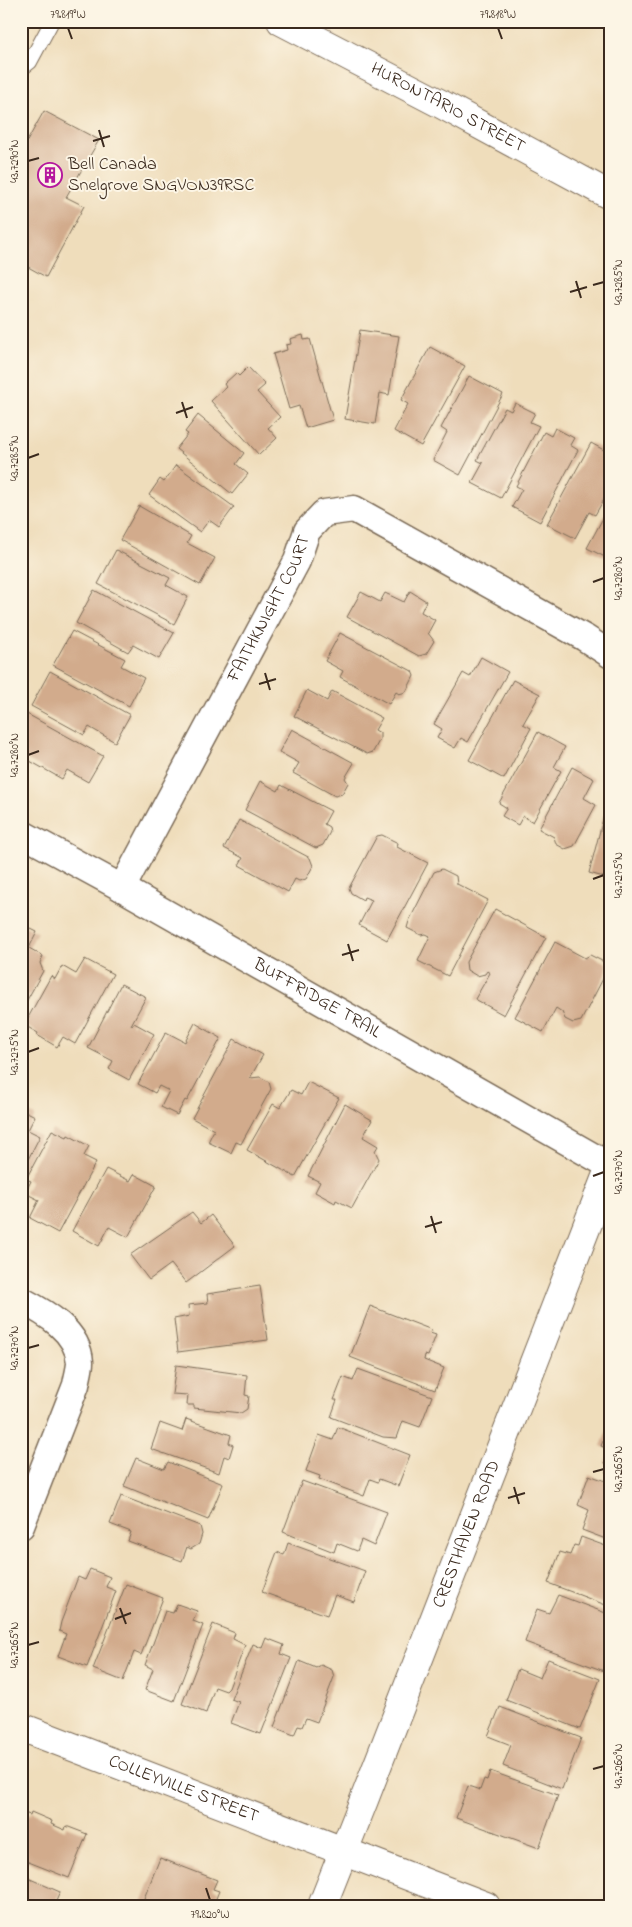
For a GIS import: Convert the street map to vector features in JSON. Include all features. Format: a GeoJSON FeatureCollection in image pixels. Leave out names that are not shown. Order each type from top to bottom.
{"type":"FeatureCollection","features":[{"type":"Feature","properties":{"kind":"street","name":"HURONTARIO STREET"},"geometry":{"type":"LineString","coordinates":[[282,21],[611,196]]}},
{"type":"Feature","properties":{"kind":"street","name":"FAITHKNIGHT COURT"},"geometry":{"type":"LineString","coordinates":[[122,888],[297,561],[307,530],[324,513],[354,508],[585,638],[611,655]]}},
{"type":"Feature","properties":{"kind":"street","name":"BUFFRIDGE TRAIL"},"geometry":{"type":"LineString","coordinates":[[21,833],[122,888],[610,1165]]}},
{"type":"Feature","properties":{"kind":"street","name":"CRESTHAVEN ROAD"},"geometry":{"type":"LineString","coordinates":[[322,1906],[610,1165]]}},
{"type":"Feature","properties":{"kind":"street"},"geometry":{"type":"LineString","coordinates":[[21,1300],[62,1326],[74,1343],[80,1363],[76,1385],[21,1526]]}},
{"type":"Feature","properties":{"kind":"street","name":"COLLEYVILLE STREET"},"geometry":{"type":"LineString","coordinates":[[21,1727],[486,1906]]}},
{"type":"Feature","properties":{"kind":"lane"},"geometry":{"type":"LineString","coordinates":[[21,69],[30,62],[52,21]]}},
{"type":"Feature","properties":{"kind":"building","name":"Bell Canada Snelgrove SNGVON39RSC"},"geometry":{"type":"Polygon","coordinates":[[[44,111],[99,140],[66,197],[84,206],[46,277],[21,263],[21,152],[44,111]]]}},
{"type":"Feature","properties":{"kind":"building"},"geometry":{"type":"Polygon","coordinates":[[[360,330],[399,336],[389,395],[380,393],[375,424],[345,419],[360,330]]]}},
{"type":"Feature","properties":{"kind":"building"},"geometry":{"type":"Polygon","coordinates":[[[303,335],[304,340],[310,339],[333,420],[306,428],[299,406],[289,409],[273,354],[287,350],[286,345],[291,344],[290,339],[303,335]]]}},
{"type":"Feature","properties":{"kind":"building"},"geometry":{"type":"Polygon","coordinates":[[[430,347],[465,366],[421,446],[394,431],[408,404],[401,400],[430,347]]]}},
{"type":"Feature","properties":{"kind":"building"},"geometry":{"type":"Polygon","coordinates":[[[248,367],[265,385],[257,392],[280,417],[268,428],[277,438],[259,455],[211,401],[226,387],[224,384],[236,373],[239,376],[248,367]]]}},
{"type":"Feature","properties":{"kind":"building"},"geometry":{"type":"Polygon","coordinates":[[[469,376],[503,394],[460,475],[433,460],[447,432],[441,428],[469,376]]]}},
{"type":"Feature","properties":{"kind":"building"},"geometry":{"type":"Polygon","coordinates":[[[515,403],[535,413],[530,422],[539,426],[501,498],[472,483],[483,463],[477,460],[505,408],[511,411],[515,403]]]}},
{"type":"Feature","properties":{"kind":"building"},"geometry":{"type":"Polygon","coordinates":[[[198,415],[244,453],[236,464],[248,474],[232,494],[176,449],[188,434],[185,432],[198,415]]]}},
{"type":"Feature","properties":{"kind":"building"},"geometry":{"type":"Polygon","coordinates":[[[555,428],[574,438],[570,445],[578,450],[540,522],[512,507],[522,489],[516,486],[544,432],[551,436],[555,428]]]}},
{"type":"Feature","properties":{"kind":"building"},"geometry":{"type":"Polygon","coordinates":[[[591,443],[611,454],[611,487],[595,515],[589,512],[575,538],[547,524],[591,443]]]}},
{"type":"Feature","properties":{"kind":"building"},"geometry":{"type":"Polygon","coordinates":[[[176,465],[234,507],[219,527],[209,520],[200,532],[149,495],[160,479],[164,482],[176,465]]]}},
{"type":"Feature","properties":{"kind":"building"},"geometry":{"type":"Polygon","coordinates":[[[611,503],[611,560],[587,548],[611,503]]]}},
{"type":"Feature","properties":{"kind":"building"},"geometry":{"type":"Polygon","coordinates":[[[139,506],[191,536],[187,543],[215,558],[200,585],[120,540],[139,506]]]}},
{"type":"Feature","properties":{"kind":"building"},"geometry":{"type":"Polygon","coordinates":[[[116,550],[170,578],[166,585],[188,597],[174,624],[98,584],[116,550]]]}},
{"type":"Feature","properties":{"kind":"building"},"geometry":{"type":"Polygon","coordinates":[[[94,590],[174,633],[159,659],[133,645],[128,652],[76,623],[94,590]]]}},
{"type":"Feature","properties":{"kind":"building"},"geometry":{"type":"Polygon","coordinates":[[[410,591],[426,601],[421,612],[435,620],[428,633],[434,641],[426,654],[419,656],[347,617],[361,592],[380,602],[385,593],[404,602],[410,591]]]}},
{"type":"Feature","properties":{"kind":"building"},"geometry":{"type":"Polygon","coordinates":[[[72,631],[125,659],[121,666],[144,678],[129,706],[53,665],[72,631]]]}},
{"type":"Feature","properties":{"kind":"building"},"geometry":{"type":"Polygon","coordinates":[[[340,633],[412,671],[414,676],[406,692],[399,694],[396,692],[389,704],[340,677],[343,671],[325,661],[340,633]]]}},
{"type":"Feature","properties":{"kind":"building"},"geometry":{"type":"Polygon","coordinates":[[[481,657],[508,672],[468,742],[461,738],[455,748],[437,738],[442,729],[434,724],[463,673],[470,677],[481,657]]]}},
{"type":"Feature","properties":{"kind":"building"},"geometry":{"type":"Polygon","coordinates":[[[50,671],[130,715],[115,742],[89,727],[84,735],[31,706],[50,671]]]}},
{"type":"Feature","properties":{"kind":"building"},"geometry":{"type":"Polygon","coordinates":[[[513,680],[540,694],[523,724],[531,728],[504,779],[469,760],[513,680]]]}},
{"type":"Feature","properties":{"kind":"building"},"geometry":{"type":"Polygon","coordinates":[[[307,690],[327,701],[332,691],[382,718],[375,730],[380,733],[380,739],[373,752],[367,754],[294,716],[307,690]]]}},
{"type":"Feature","properties":{"kind":"building"},"geometry":{"type":"Polygon","coordinates":[[[27,714],[103,756],[88,782],[67,770],[62,779],[21,756],[21,723],[27,714]]]}},
{"type":"Feature","properties":{"kind":"building"},"geometry":{"type":"Polygon","coordinates":[[[292,729],[354,763],[345,778],[348,783],[342,794],[335,796],[293,773],[299,763],[279,752],[292,729]]]}},
{"type":"Feature","properties":{"kind":"building"},"geometry":{"type":"Polygon","coordinates":[[[538,732],[565,747],[554,767],[561,771],[533,822],[523,816],[518,825],[502,816],[507,808],[499,803],[538,732]]]}},
{"type":"Feature","properties":{"kind":"building"},"geometry":{"type":"Polygon","coordinates":[[[572,767],[594,779],[584,798],[596,805],[574,846],[565,849],[556,844],[554,837],[539,829],[572,767]]]}},
{"type":"Feature","properties":{"kind":"building"},"geometry":{"type":"Polygon","coordinates":[[[260,781],[278,791],[281,785],[331,811],[324,824],[329,827],[330,832],[323,845],[316,848],[245,810],[260,781]]]}},
{"type":"Feature","properties":{"kind":"building"},"geometry":{"type":"Polygon","coordinates":[[[611,792],[611,879],[589,873],[611,792]]]}},
{"type":"Feature","properties":{"kind":"building"},"geometry":{"type":"Polygon","coordinates":[[[239,820],[310,858],[313,866],[306,879],[299,881],[295,879],[288,892],[239,865],[243,858],[224,848],[239,820]]]}},
{"type":"Feature","properties":{"kind":"building"},"geometry":{"type":"Polygon","coordinates":[[[382,835],[398,843],[397,847],[428,863],[387,940],[359,925],[372,900],[364,897],[363,900],[351,893],[349,888],[377,836],[382,835]]]}},
{"type":"Feature","properties":{"kind":"building"},"geometry":{"type":"Polygon","coordinates":[[[442,869],[456,876],[457,884],[488,900],[448,976],[418,961],[430,936],[426,934],[421,935],[407,928],[434,872],[442,869]]]}},
{"type":"Feature","properties":{"kind":"building"},"geometry":{"type":"Polygon","coordinates":[[[495,909],[546,937],[504,1015],[475,999],[490,973],[487,971],[485,974],[477,976],[467,970],[466,962],[495,909]]]}},
{"type":"Feature","properties":{"kind":"building"},"geometry":{"type":"Polygon","coordinates":[[[21,924],[37,932],[29,948],[43,956],[40,963],[43,971],[21,1011],[21,924]]]}},
{"type":"Feature","properties":{"kind":"building"},"geometry":{"type":"Polygon","coordinates":[[[555,942],[585,958],[590,955],[606,963],[607,971],[581,1021],[573,1023],[565,1019],[562,1012],[556,1008],[543,1032],[515,1017],[555,942]]]}},
{"type":"Feature","properties":{"kind":"building"},"geometry":{"type":"Polygon","coordinates":[[[85,959],[113,974],[75,1044],[63,1037],[57,1047],[24,1025],[51,976],[55,979],[62,966],[76,974],[85,959]]]}},
{"type":"Feature","properties":{"kind":"building"},"geometry":{"type":"Polygon","coordinates":[[[121,984],[146,997],[131,1025],[134,1023],[154,1034],[129,1080],[109,1069],[113,1061],[88,1048],[121,984]]]}},
{"type":"Feature","properties":{"kind":"building"},"geometry":{"type":"Polygon","coordinates":[[[195,1023],[221,1038],[187,1101],[185,1100],[177,1115],[161,1107],[169,1091],[159,1086],[155,1093],[138,1084],[166,1032],[185,1042],[195,1023]]]}},
{"type":"Feature","properties":{"kind":"building"},"geometry":{"type":"Polygon","coordinates":[[[234,1039],[263,1055],[250,1078],[260,1077],[269,1082],[271,1089],[241,1144],[236,1142],[231,1153],[208,1142],[214,1130],[192,1118],[234,1039]]]}},
{"type":"Feature","properties":{"kind":"building"},"geometry":{"type":"Polygon","coordinates":[[[308,1082],[339,1098],[295,1177],[247,1150],[273,1104],[280,1108],[291,1090],[301,1095],[308,1082]]]}},
{"type":"Feature","properties":{"kind":"building"},"geometry":{"type":"Polygon","coordinates":[[[345,1104],[372,1120],[363,1137],[378,1146],[375,1151],[379,1159],[352,1208],[336,1200],[335,1203],[315,1192],[320,1182],[308,1176],[345,1104]]]}},
{"type":"Feature","properties":{"kind":"building"},"geometry":{"type":"Polygon","coordinates":[[[21,1109],[35,1116],[28,1130],[40,1136],[21,1173],[21,1109]]]}},
{"type":"Feature","properties":{"kind":"building"},"geometry":{"type":"Polygon","coordinates":[[[52,1130],[67,1137],[68,1135],[89,1146],[84,1156],[96,1162],[58,1233],[30,1218],[39,1200],[25,1193],[31,1181],[26,1179],[52,1130]]]}},
{"type":"Feature","properties":{"kind":"building"},"geometry":{"type":"Polygon","coordinates":[[[106,1169],[130,1181],[134,1174],[156,1186],[128,1237],[109,1227],[99,1246],[72,1231],[106,1169]]]}},
{"type":"Feature","properties":{"kind":"building"},"geometry":{"type":"Polygon","coordinates":[[[192,1212],[201,1223],[211,1215],[235,1246],[186,1283],[171,1264],[149,1280],[130,1255],[192,1212]]]}},
{"type":"Feature","properties":{"kind":"building"},"geometry":{"type":"Polygon","coordinates":[[[260,1286],[268,1340],[178,1352],[174,1319],[189,1316],[188,1305],[208,1303],[207,1294],[260,1286]]]}},
{"type":"Feature","properties":{"kind":"building"},"geometry":{"type":"Polygon","coordinates":[[[370,1306],[432,1330],[430,1333],[436,1335],[428,1356],[425,1355],[424,1360],[444,1368],[435,1390],[350,1357],[370,1306]]]}},
{"type":"Feature","properties":{"kind":"building"},"geometry":{"type":"Polygon","coordinates":[[[176,1365],[247,1375],[245,1395],[249,1396],[247,1409],[241,1413],[194,1408],[194,1405],[187,1405],[188,1395],[172,1394],[176,1365]]]}},
{"type":"Feature","properties":{"kind":"building"},"geometry":{"type":"Polygon","coordinates":[[[358,1369],[432,1396],[420,1427],[403,1421],[397,1438],[383,1437],[331,1417],[337,1400],[334,1400],[343,1377],[353,1381],[358,1369]]]}},
{"type":"Feature","properties":{"kind":"building"},"geometry":{"type":"Polygon","coordinates":[[[186,1419],[231,1435],[229,1443],[233,1445],[229,1458],[224,1456],[219,1473],[151,1449],[160,1423],[182,1431],[186,1419]]]}},
{"type":"Feature","properties":{"kind":"building"},"geometry":{"type":"Polygon","coordinates":[[[611,1421],[611,1474],[606,1473],[609,1464],[605,1463],[610,1450],[601,1446],[611,1421]]]}},
{"type":"Feature","properties":{"kind":"building"},"geometry":{"type":"Polygon","coordinates":[[[338,1427],[410,1455],[398,1486],[379,1479],[378,1482],[370,1479],[364,1496],[319,1479],[320,1476],[306,1471],[319,1435],[333,1440],[338,1427]]]}},
{"type":"Feature","properties":{"kind":"building"},"geometry":{"type":"Polygon","coordinates":[[[136,1458],[164,1469],[168,1462],[223,1484],[208,1520],[124,1486],[136,1458]]]}},
{"type":"Feature","properties":{"kind":"building"},"geometry":{"type":"Polygon","coordinates":[[[589,1475],[611,1483],[611,1541],[582,1530],[589,1510],[578,1505],[589,1475]]]}},
{"type":"Feature","properties":{"kind":"building"},"geometry":{"type":"Polygon","coordinates":[[[302,1481],[387,1512],[374,1546],[361,1540],[357,1551],[337,1543],[334,1552],[283,1532],[302,1481]]]}},
{"type":"Feature","properties":{"kind":"building"},"geometry":{"type":"Polygon","coordinates":[[[121,1496],[200,1526],[202,1534],[199,1544],[191,1549],[187,1547],[182,1561],[128,1541],[131,1532],[110,1524],[121,1496]]]}},
{"type":"Feature","properties":{"kind":"building"},"geometry":{"type":"Polygon","coordinates":[[[581,1537],[611,1548],[611,1607],[548,1583],[560,1552],[570,1555],[574,1545],[578,1546],[581,1537]]]}},
{"type":"Feature","properties":{"kind":"building"},"geometry":{"type":"Polygon","coordinates":[[[288,1543],[365,1571],[354,1602],[335,1595],[327,1615],[262,1592],[277,1552],[284,1555],[288,1543]]]}},
{"type":"Feature","properties":{"kind":"building"},"geometry":{"type":"Polygon","coordinates":[[[90,1569],[110,1577],[106,1587],[116,1591],[87,1667],[58,1656],[66,1634],[59,1631],[61,1622],[78,1577],[85,1580],[90,1569]]]}},
{"type":"Feature","properties":{"kind":"building"},"geometry":{"type":"Polygon","coordinates":[[[126,1584],[163,1598],[141,1655],[134,1652],[123,1681],[93,1669],[126,1584]]]}},
{"type":"Feature","properties":{"kind":"building"},"geometry":{"type":"Polygon","coordinates":[[[558,1595],[611,1615],[611,1662],[607,1672],[525,1642],[537,1609],[549,1613],[558,1595]]]}},
{"type":"Feature","properties":{"kind":"building"},"geometry":{"type":"Polygon","coordinates":[[[177,1604],[197,1611],[193,1621],[203,1625],[174,1701],[145,1690],[153,1669],[145,1665],[165,1611],[173,1613],[177,1604]]]}},
{"type":"Feature","properties":{"kind":"building"},"geometry":{"type":"Polygon","coordinates":[[[213,1624],[235,1633],[233,1639],[245,1645],[229,1688],[226,1691],[215,1687],[206,1713],[182,1704],[213,1624]]]}},
{"type":"Feature","properties":{"kind":"building"},"geometry":{"type":"Polygon","coordinates":[[[266,1638],[284,1645],[281,1654],[291,1658],[261,1734],[231,1723],[239,1702],[231,1699],[253,1644],[262,1648],[266,1638]]]}},
{"type":"Feature","properties":{"kind":"building"},"geometry":{"type":"Polygon","coordinates":[[[548,1659],[600,1679],[580,1729],[506,1700],[518,1669],[540,1678],[548,1659]]]}},
{"type":"Feature","properties":{"kind":"building"},"geometry":{"type":"Polygon","coordinates":[[[299,1661],[316,1668],[321,1665],[332,1670],[334,1677],[317,1722],[306,1718],[302,1727],[298,1726],[294,1735],[274,1727],[299,1661]]]}},
{"type":"Feature","properties":{"kind":"building"},"geometry":{"type":"Polygon","coordinates":[[[500,1707],[581,1738],[562,1789],[503,1766],[511,1745],[488,1736],[500,1707]]]}},
{"type":"Feature","properties":{"kind":"building"},"geometry":{"type":"Polygon","coordinates":[[[490,1771],[558,1795],[539,1848],[456,1818],[468,1786],[480,1790],[484,1779],[487,1780],[490,1771]]]}},
{"type":"Feature","properties":{"kind":"building"},"geometry":{"type":"Polygon","coordinates":[[[21,1812],[30,1815],[31,1812],[52,1821],[51,1824],[65,1830],[66,1826],[87,1834],[69,1878],[21,1859],[21,1812]]]}},
{"type":"Feature","properties":{"kind":"building"},"geometry":{"type":"Polygon","coordinates":[[[160,1858],[217,1880],[213,1889],[219,1891],[215,1901],[226,1906],[141,1906],[160,1858]]]}},
{"type":"Feature","properties":{"kind":"building"},"geometry":{"type":"Polygon","coordinates":[[[21,1875],[60,1892],[54,1906],[21,1906],[21,1875]]]}},
{"type":"Feature","properties":{"kind":"place","name":"Bell Canada Snelgrove SNGVON39RSC"},"geometry":{"type":"Point","coordinates":[50,175]}}]}
